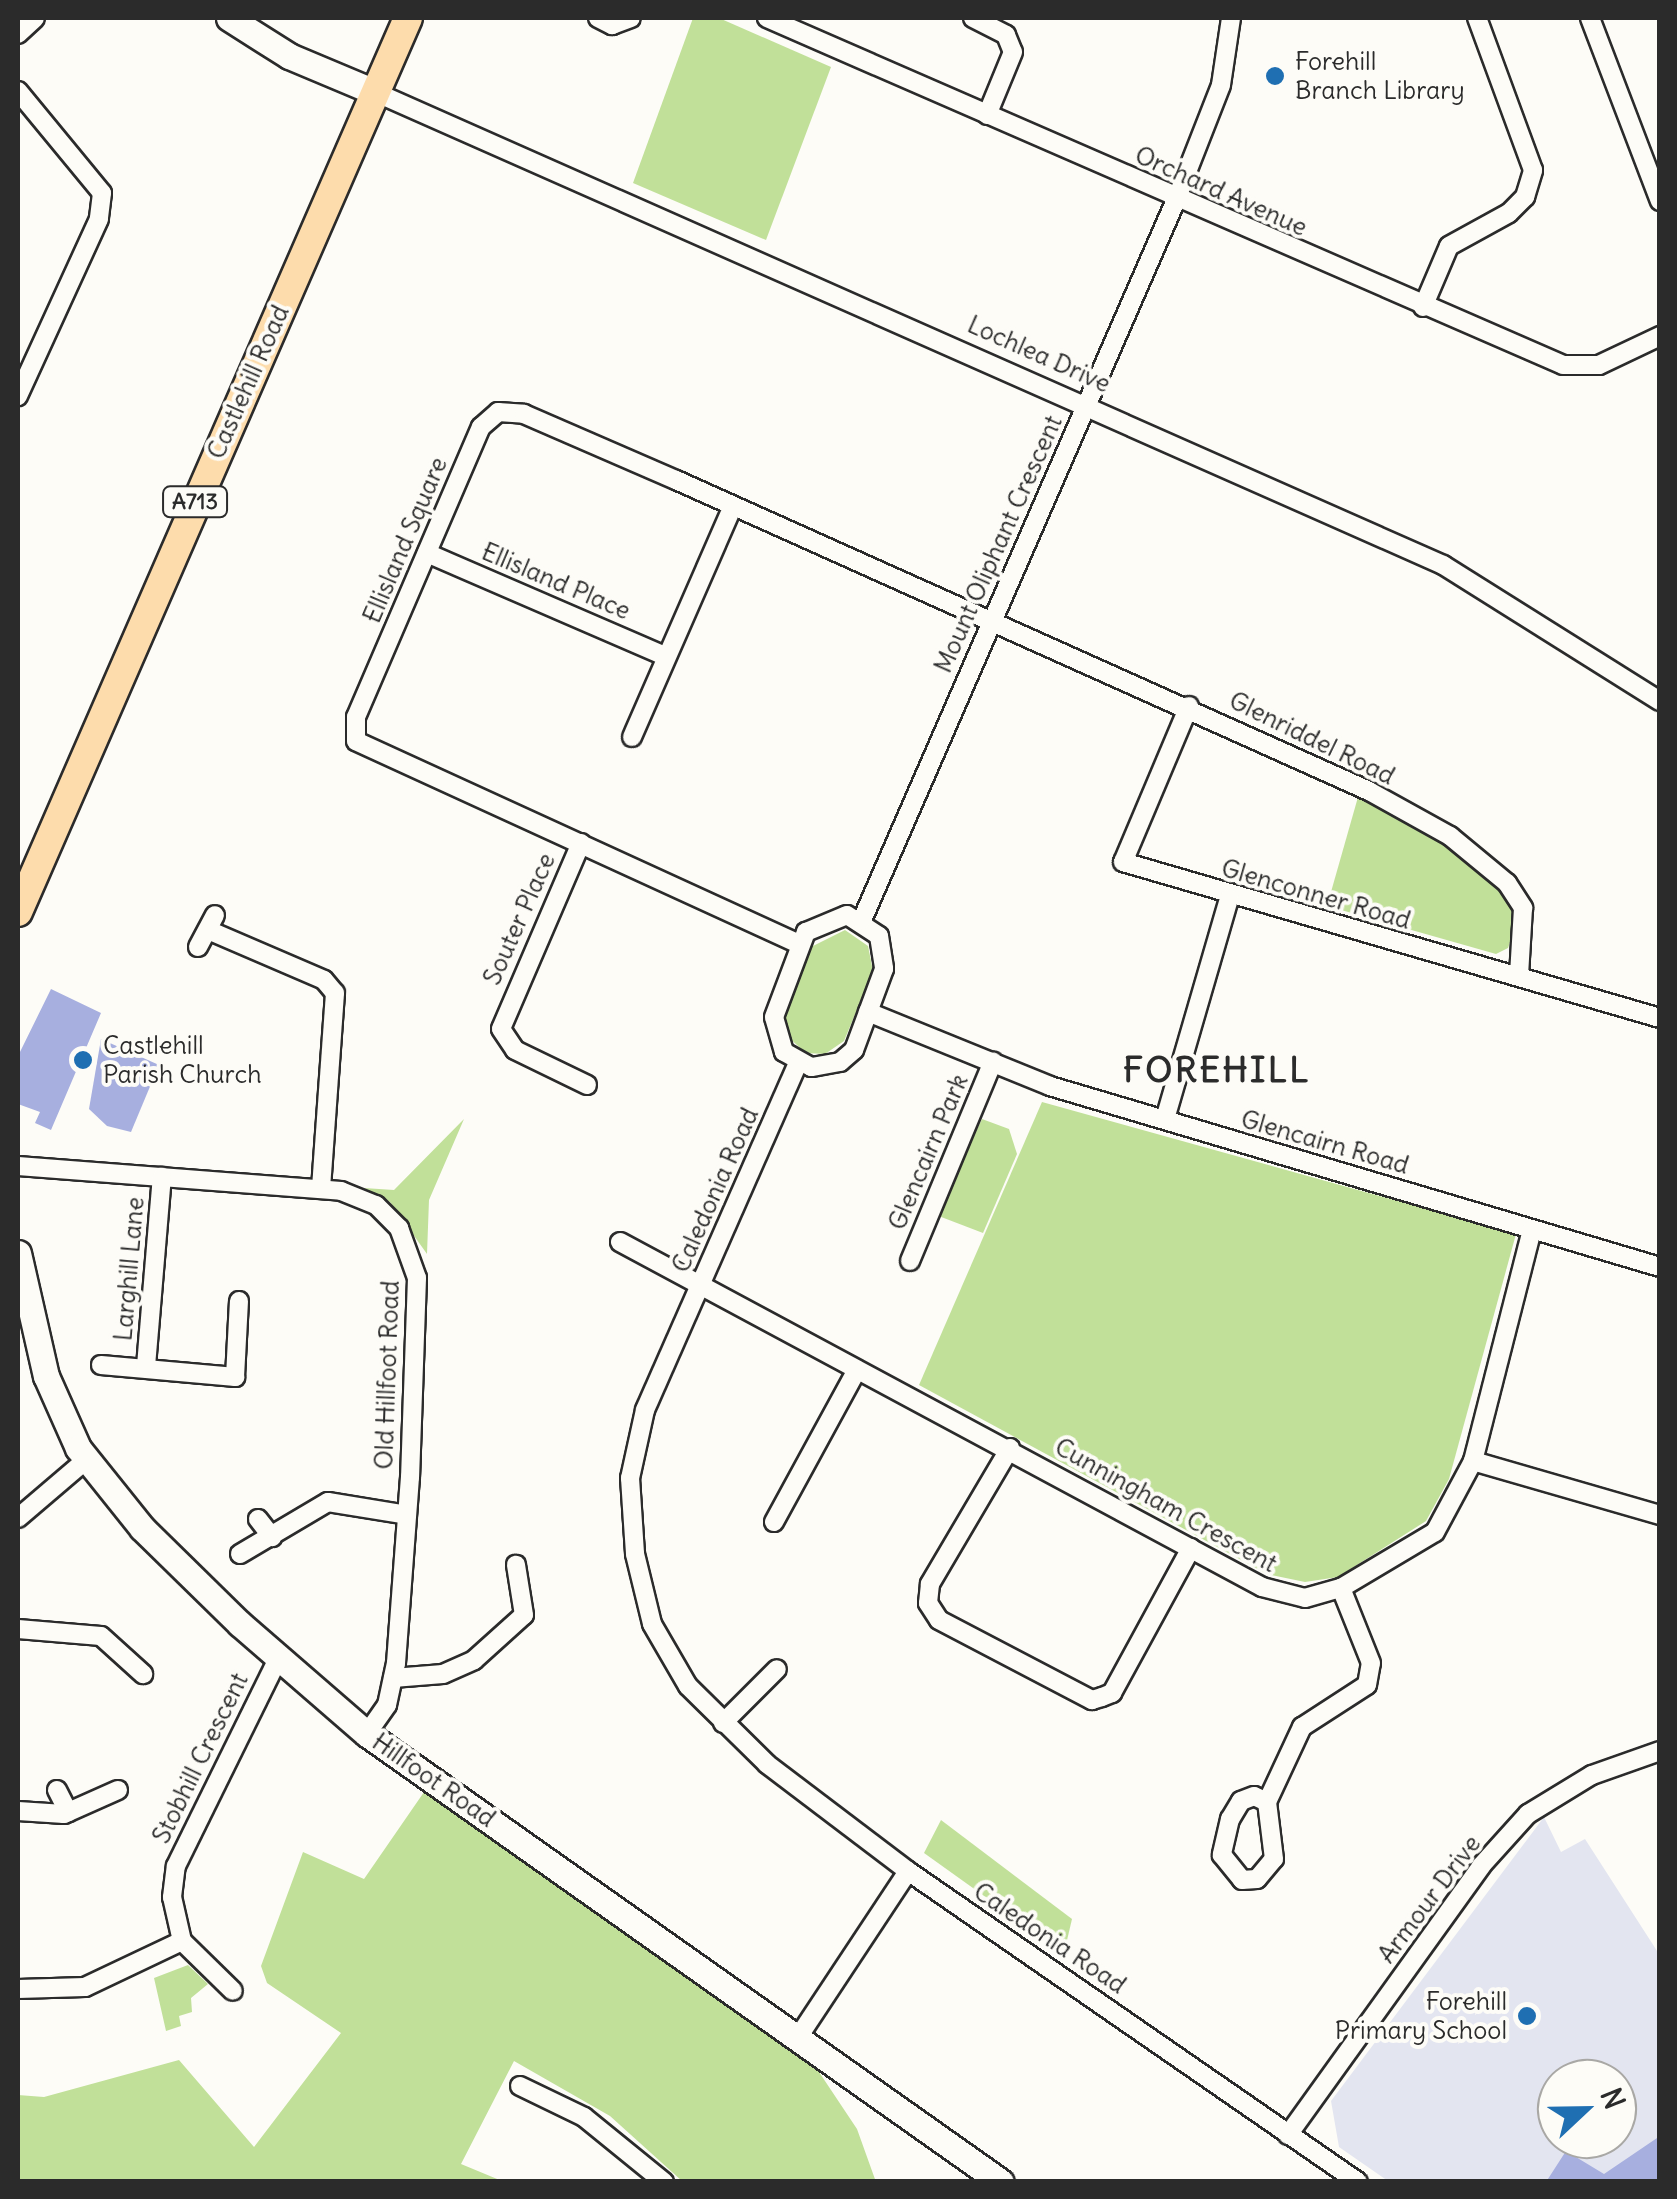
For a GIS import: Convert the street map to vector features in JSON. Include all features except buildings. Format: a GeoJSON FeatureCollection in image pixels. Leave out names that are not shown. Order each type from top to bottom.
{"type":"FeatureCollection","features":[{"type":"Feature","properties":{"kind":"main road","name":"Castlehill Road"},"geometry":{"type":"LineString","coordinates":[[18,912],[408,18]]}},
{"type":"Feature","properties":{"kind":"street"},"geometry":{"type":"LineString","coordinates":[[18,34],[35,18]]}},
{"type":"Feature","properties":{"kind":"street"},"geometry":{"type":"LineString","coordinates":[[229,18],[289,56],[377,93]]}},
{"type":"Feature","properties":{"kind":"street"},"geometry":{"type":"LineString","coordinates":[[598,18],[612,25],[631,18]]}},
{"type":"Feature","properties":{"kind":"street","name":"Orchard Avenue"},"geometry":{"type":"LineString","coordinates":[[768,18],[1176,200],[1564,365],[1599,365],[1660,336]]}},
{"type":"Feature","properties":{"kind":"street"},"geometry":{"type":"LineString","coordinates":[[973,18],[1006,35],[1013,52],[987,115]]}},
{"type":"Feature","properties":{"kind":"street","name":"Mount Oliphant Crescent"},"geometry":{"type":"LineString","coordinates":[[862,920],[1176,200],[1221,86],[1232,18]]}},
{"type":"Feature","properties":{"kind":"street"},"geometry":{"type":"LineString","coordinates":[[1424,307],[1449,246],[1509,213],[1526,197],[1533,170],[1476,18]]}},
{"type":"Feature","properties":{"kind":"street"},"geometry":{"type":"LineString","coordinates":[[1590,18],[1660,201]]}},
{"type":"Feature","properties":{"kind":"street"},"geometry":{"type":"LineString","coordinates":[[18,91],[102,192],[99,219],[18,396]]}},
{"type":"Feature","properties":{"kind":"street","name":"Lochlea Drive"},"geometry":{"type":"LineString","coordinates":[[377,93],[1087,402],[1443,565],[1557,630],[1660,702]]}},
{"type":"Feature","properties":{"kind":"street","name":"Ellisland Square"},"geometry":{"type":"LineString","coordinates":[[799,944],[356,742],[356,716],[481,428],[498,412],[524,414],[992,620]]}},
{"type":"Feature","properties":{"kind":"street"},"geometry":{"type":"LineString","coordinates":[[632,736],[733,506]]}},
{"type":"Feature","properties":{"kind":"street","name":"Ellisland Place"},"geometry":{"type":"LineString","coordinates":[[427,552],[665,656]]}},
{"type":"Feature","properties":{"kind":"street","name":"Glenriddel Road"},"geometry":{"type":"LineString","coordinates":[[992,620],[1189,706],[1368,791],[1488,864],[1524,908],[1520,976]]}},
{"type":"Feature","properties":{"kind":"street","name":"Glenconner Road"},"geometry":{"type":"LineString","coordinates":[[1189,706],[1123,862],[1229,898],[1660,1018]]}},
{"type":"Feature","properties":{"kind":"street","name":"Souter Place"},"geometry":{"type":"LineString","coordinates":[[580,843],[501,1030],[515,1050],[587,1086]]}},
{"type":"Feature","properties":{"kind":"street"},"geometry":{"type":"LineString","coordinates":[[1164,1119],[1229,898]]}},
{"type":"Feature","properties":{"kind":"street"},"geometry":{"type":"LineString","coordinates":[[828,916],[862,920],[885,957],[854,1050],[840,1062],[798,1063],[774,1028],[799,944],[828,916]]}},
{"type":"Feature","properties":{"kind":"street"},"geometry":{"type":"LineString","coordinates":[[207,931],[324,980],[335,993],[322,1189]]}},
{"type":"Feature","properties":{"kind":"street","name":"Glencairn Road"},"geometry":{"type":"LineString","coordinates":[[868,1012],[993,1062],[1164,1119],[1660,1267]]}},
{"type":"Feature","properties":{"kind":"street","name":"Glencairn Park"},"geometry":{"type":"LineString","coordinates":[[910,1261],[993,1062]]}},
{"type":"Feature","properties":{"kind":"street","name":"Caledonia Road"},"geometry":{"type":"LineString","coordinates":[[798,1063],[645,1410],[630,1478],[635,1554],[652,1624],[688,1686],[722,1723],[908,1872],[1358,2182]]}},
{"type":"Feature","properties":{"kind":"street","name":"Old Hillfoot Road"},"geometry":{"type":"LineString","coordinates":[[18,1166],[322,1189],[376,1205],[410,1248],[418,1302],[407,1515],[393,1678],[367,1734]]}},
{"type":"Feature","properties":{"kind":"street","name":"Larghill Lane"},"geometry":{"type":"LineString","coordinates":[[146,1366],[162,1177]]}},
{"type":"Feature","properties":{"kind":"street","name":"Cunningham Crescent"},"geometry":{"type":"LineString","coordinates":[[620,1241],[703,1282],[857,1370],[1285,1597],[1340,1588],[1435,1532],[1474,1461],[1532,1229]]}},
{"type":"Feature","properties":{"kind":"street","name":"Hillfoot Road"},"geometry":{"type":"LineString","coordinates":[[18,1253],[46,1376],[87,1459],[142,1528],[278,1659],[367,1734],[1001,2182]]}},
{"type":"Feature","properties":{"kind":"street","name":"Larghill Lane"},"geometry":{"type":"LineString","coordinates":[[101,1365],[146,1366],[234,1378],[240,1301]]}},
{"type":"Feature","properties":{"kind":"street"},"geometry":{"type":"LineString","coordinates":[[774,1522],[857,1370]]}},
{"type":"Feature","properties":{"kind":"street"},"geometry":{"type":"LineString","coordinates":[[1010,1448],[930,1584],[928,1603],[939,1620],[1092,1700],[1112,1693],[1191,1548]]}},
{"type":"Feature","properties":{"kind":"street"},"geometry":{"type":"LineString","coordinates":[[18,1518],[87,1459]]}},
{"type":"Feature","properties":{"kind":"street"},"geometry":{"type":"LineString","coordinates":[[1474,1461],[1660,1515]]}},
{"type":"Feature","properties":{"kind":"street"},"geometry":{"type":"LineString","coordinates":[[240,1554],[328,1502],[407,1515]]}},
{"type":"Feature","properties":{"kind":"street"},"geometry":{"type":"LineString","coordinates":[[258,1519],[272,1538]]}},
{"type":"Feature","properties":{"kind":"street"},"geometry":{"type":"LineString","coordinates":[[393,1678],[443,1674],[474,1660],[524,1616],[516,1565]]}},
{"type":"Feature","properties":{"kind":"street"},"geometry":{"type":"LineString","coordinates":[[1266,1802],[1302,1727],[1366,1685],[1371,1663],[1340,1588]]}},
{"type":"Feature","properties":{"kind":"street"},"geometry":{"type":"LineString","coordinates":[[18,1629],[100,1636],[144,1674]]}},
{"type":"Feature","properties":{"kind":"street"},"geometry":{"type":"LineString","coordinates":[[66,1634],[66,1654]]}},
{"type":"Feature","properties":{"kind":"street","name":"Stobhill Crescent"},"geometry":{"type":"LineString","coordinates":[[182,1940],[172,1897],[176,1866],[278,1659]]}},
{"type":"Feature","properties":{"kind":"street"},"geometry":{"type":"LineString","coordinates":[[722,1723],[777,1669]]}},
{"type":"Feature","properties":{"kind":"street","name":"Armour Drive"},"geometry":{"type":"LineString","coordinates":[[1288,2135],[1481,1866],[1528,1814],[1592,1775],[1660,1751]]}},
{"type":"Feature","properties":{"kind":"street"},"geometry":{"type":"LineString","coordinates":[[58,1790],[68,1812]]}},
{"type":"Feature","properties":{"kind":"street"},"geometry":{"type":"LineString","coordinates":[[18,1811],[68,1812],[118,1790]]}},
{"type":"Feature","properties":{"kind":"street"},"geometry":{"type":"LineString","coordinates":[[797,2039],[908,1872]]}},
{"type":"Feature","properties":{"kind":"street"},"geometry":{"type":"LineString","coordinates":[[18,1989],[85,1987],[182,1940],[234,1991]]}},
{"type":"Feature","properties":{"kind":"street"},"geometry":{"type":"LineString","coordinates":[[520,2086],[584,2116],[664,2182]]}},
{"type":"Feature","properties":{"kind":"shaded area","name":"Forehill Primary School"},"geometry":{"type":"Polygon","coordinates":[[[1544,1817],[1561,1852],[1585,1839],[1659,1954],[1659,2181],[1388,2181],[1339,2147],[1331,2101],[1544,1817]]]}},
{"type":"Feature","properties":{"kind":"green space"},"geometry":{"type":"Polygon","coordinates":[[[693,18],[719,18],[831,67],[766,240],[633,183],[693,18]]]}},
{"type":"Feature","properties":{"kind":"green space"},"geometry":{"type":"Polygon","coordinates":[[[1360,790],[1448,844],[1507,893],[1516,926],[1508,948],[1496,954],[1327,906],[1360,790]]]}},
{"type":"Feature","properties":{"kind":"green space"},"geometry":{"type":"Polygon","coordinates":[[[845,930],[868,946],[873,971],[844,1041],[825,1054],[806,1053],[789,1038],[784,1017],[811,947],[845,930]]]}},
{"type":"Feature","properties":{"kind":"green space"},"geometry":{"type":"Polygon","coordinates":[[[1042,1102],[1516,1234],[1449,1479],[1426,1521],[1338,1577],[1305,1582],[1267,1574],[919,1385],[1042,1102]]]}},
{"type":"Feature","properties":{"kind":"green space"},"geometry":{"type":"Polygon","coordinates":[[[464,1119],[429,1200],[427,1254],[390,1202],[364,1188],[394,1190],[464,1119]]]}},
{"type":"Feature","properties":{"kind":"green space"},"geometry":{"type":"Polygon","coordinates":[[[982,1119],[1009,1129],[1017,1154],[983,1233],[936,1215],[982,1119]]]}},
{"type":"Feature","properties":{"kind":"green space"},"geometry":{"type":"Polygon","coordinates":[[[433,1779],[797,2039],[857,2129],[876,2182],[682,2181],[610,2116],[514,2061],[461,2164],[502,2181],[18,2181],[18,2095],[44,2097],[179,2060],[254,2147],[341,2033],[267,1983],[261,1966],[303,1852],[364,1879],[433,1779]]]}},
{"type":"Feature","properties":{"kind":"green space"},"geometry":{"type":"Polygon","coordinates":[[[941,1820],[1072,1919],[1064,1953],[924,1853],[941,1820]]]}},
{"type":"Feature","properties":{"kind":"green space"},"geometry":{"type":"Polygon","coordinates":[[[188,1965],[208,1984],[191,1998],[192,2012],[179,2016],[181,2026],[166,2031],[154,1978],[188,1965]]]}},
{"type":"Feature","properties":{"kind":"place","name":"Forehill Branch Library"},"geometry":{"type":"Point","coordinates":[1275,76]}},
{"type":"Feature","properties":{"kind":"place","name":"Castlehill Parish Church"},"geometry":{"type":"Point","coordinates":[83,1060]}},
{"type":"Feature","properties":{"kind":"place","name":"Forehill Primary School"},"geometry":{"type":"Point","coordinates":[1527,2016]}},
{"type":"Feature","properties":{"kind":"district","name":"FOREHILL"},"geometry":{"type":"Point","coordinates":[1217,1069]}}]}
